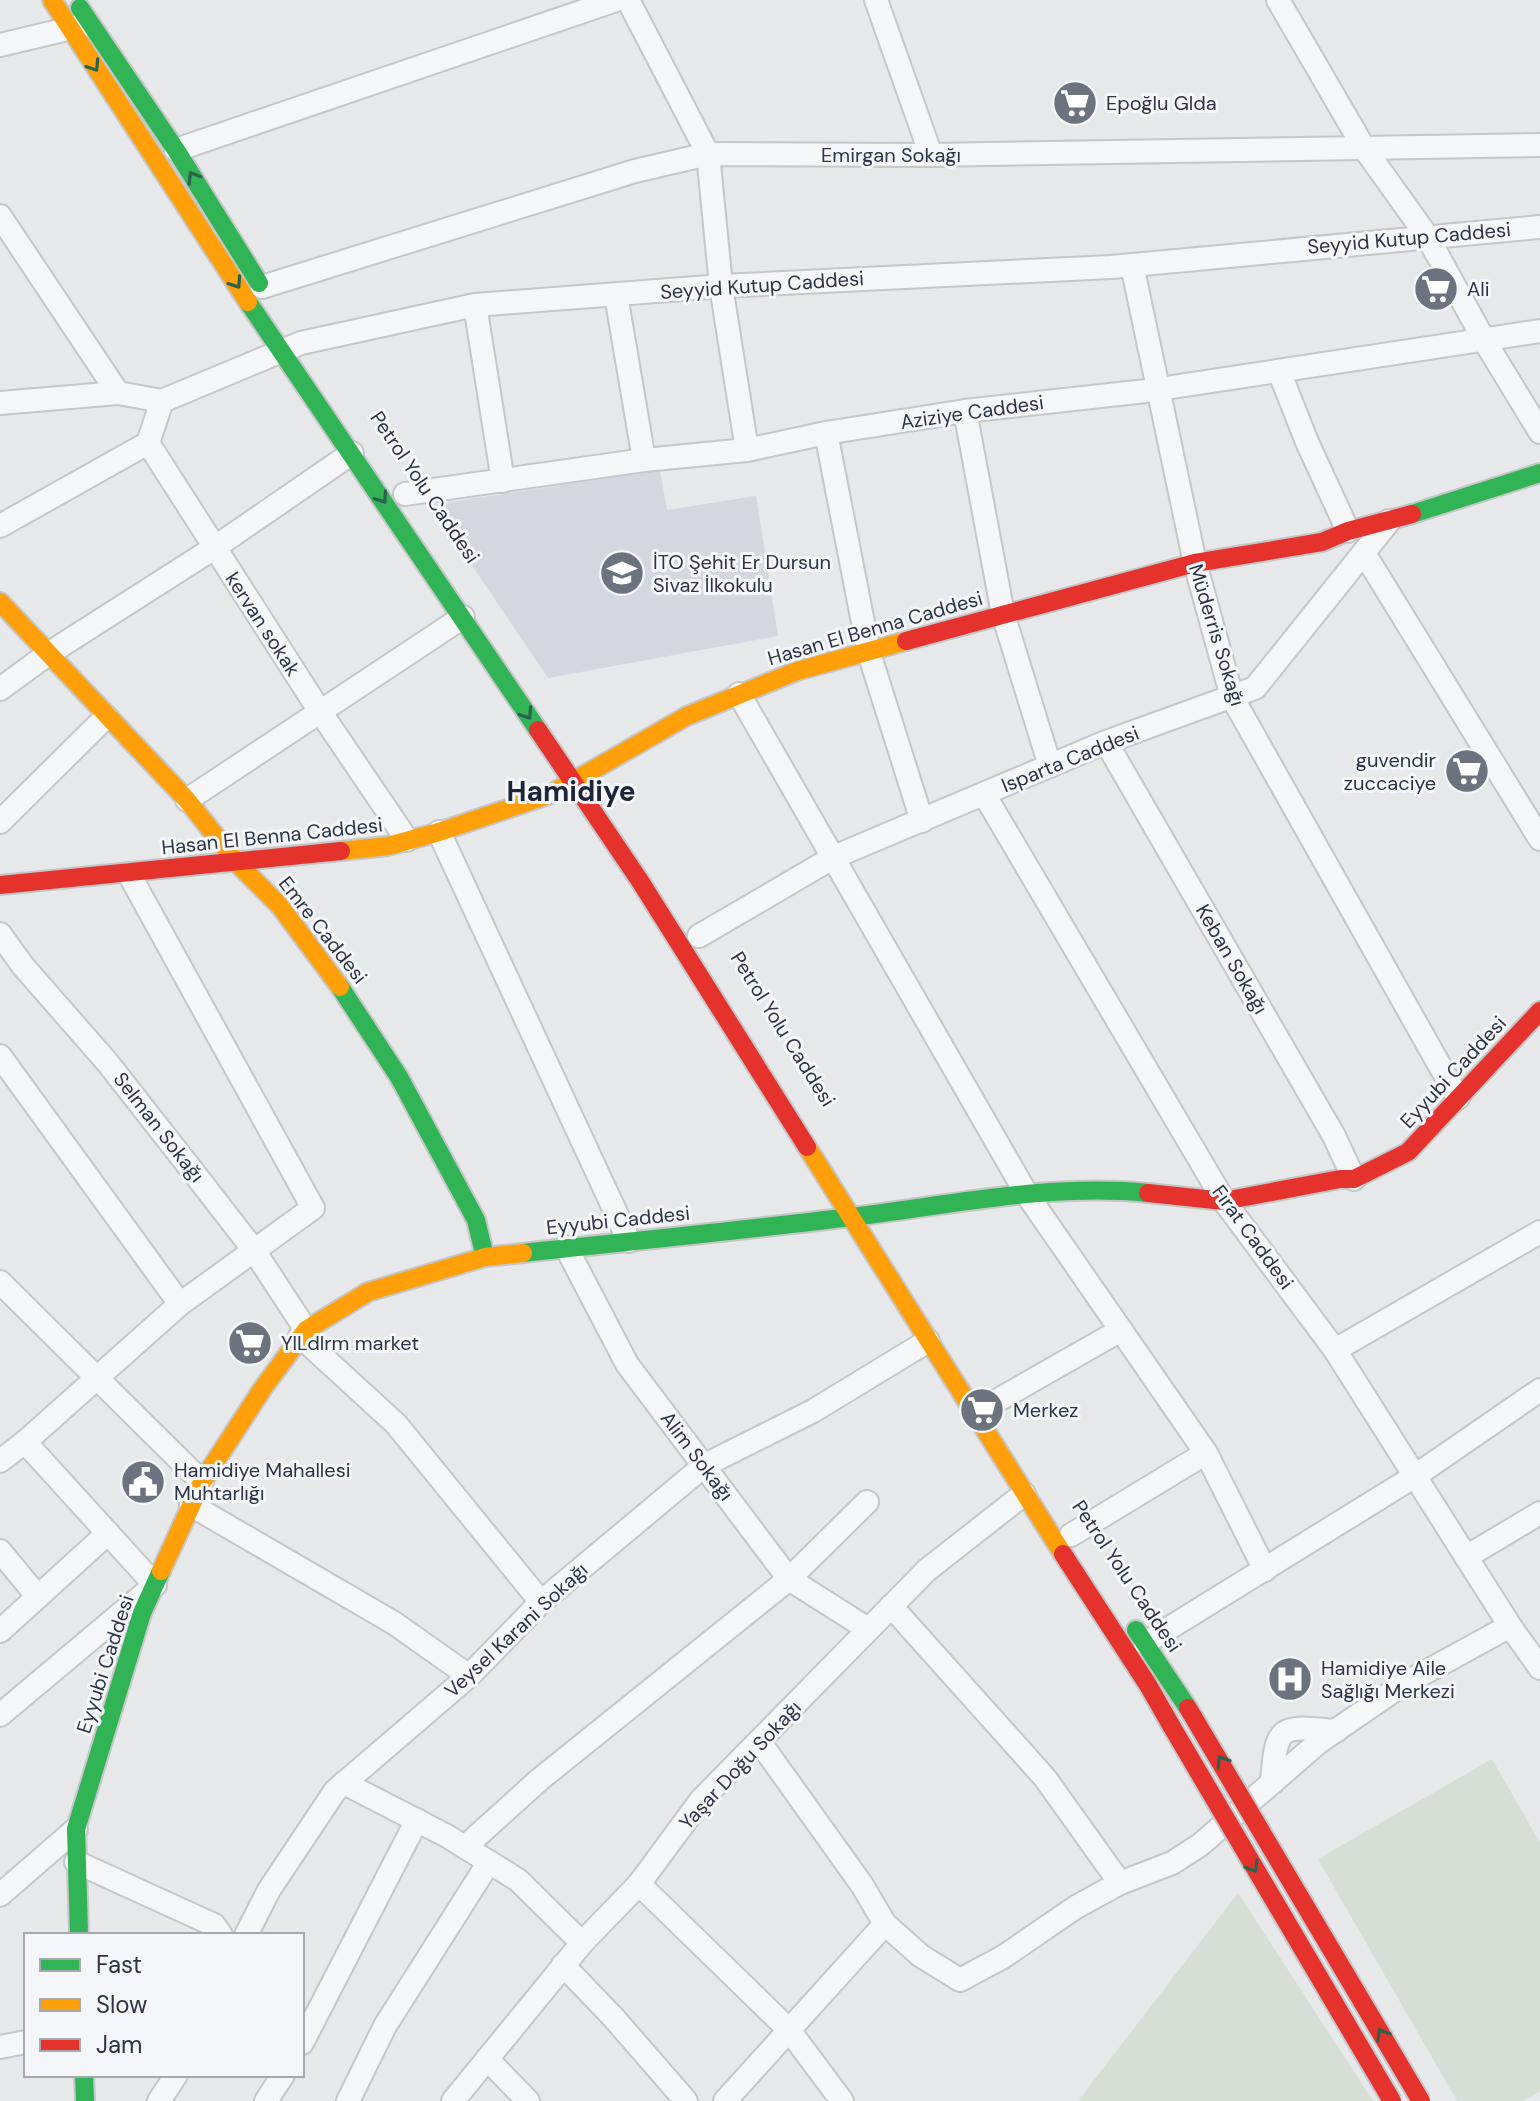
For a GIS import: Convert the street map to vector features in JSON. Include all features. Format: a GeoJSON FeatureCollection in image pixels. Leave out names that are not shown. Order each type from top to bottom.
{"type":"FeatureCollection","features":[{"type":"Feature","properties":{"kind":"street","name":"Petrol Yolu Caddesi"},"geometry":{"type":"LineString","coordinates":[[52,0],[81,26],[176,150],[266,293]]}},
{"type":"Feature","properties":{"kind":"street","name":"Petrol Yolu Caddesi"},"geometry":{"type":"LineString","coordinates":[[74,0],[81,26],[192,219],[296,346],[352,453],[463,617],[665,886]]}},
{"type":"Feature","properties":{"kind":"street"},"geometry":{"type":"LineString","coordinates":[[176,150],[616,0]]}},
{"type":"Feature","properties":{"kind":"street"},"geometry":{"type":"LineString","coordinates":[[628,0],[708,154],[721,286],[747,450]]}},
{"type":"Feature","properties":{"kind":"street"},"geometry":{"type":"LineString","coordinates":[[876,0],[931,155]]}},
{"type":"Feature","properties":{"kind":"street"},"geometry":{"type":"LineString","coordinates":[[1278,0],[1364,148],[1427,236],[1484,340],[1540,432]]}},
{"type":"Feature","properties":{"kind":"street"},"geometry":{"type":"LineString","coordinates":[[0,45],[81,26]]}},
{"type":"Feature","properties":{"kind":"street","name":"Emirgan Sokağı"},"geometry":{"type":"LineString","coordinates":[[266,293],[635,171],[708,154],[931,155],[1540,145]]}},
{"type":"Feature","properties":{"kind":"street"},"geometry":{"type":"LineString","coordinates":[[0,216],[118,393]]}},
{"type":"Feature","properties":{"kind":"street","name":"Seyyid Kutup Caddesi"},"geometry":{"type":"LineString","coordinates":[[162,401],[296,346],[475,305],[721,286],[1132,265],[1540,227]]}},
{"type":"Feature","properties":{"kind":"street","name":"Müderris Sokağı"},"geometry":{"type":"LineString","coordinates":[[1132,265],[1195,563],[1232,697],[1458,1098]]}},
{"type":"Feature","properties":{"kind":"street"},"geometry":{"type":"LineString","coordinates":[[616,295],[644,460]]}},
{"type":"Feature","properties":{"kind":"street"},"geometry":{"type":"LineString","coordinates":[[475,305],[503,481]]}},
{"type":"Feature","properties":{"kind":"street","name":"Aziziye Caddesi"},"geometry":{"type":"LineString","coordinates":[[405,494],[644,460],[747,450],[826,433],[965,411],[1158,389],[1540,331]]}},
{"type":"Feature","properties":{"kind":"street"},"geometry":{"type":"LineString","coordinates":[[1279,371],[1307,442],[1348,531]]}},
{"type":"Feature","properties":{"kind":"street"},"geometry":{"type":"LineString","coordinates":[[0,403],[118,393],[162,401],[148,443],[0,526]]}},
{"type":"Feature","properties":{"kind":"street"},"geometry":{"type":"LineString","coordinates":[[965,411],[1003,614],[1050,766]]}},
{"type":"Feature","properties":{"kind":"street"},"geometry":{"type":"LineString","coordinates":[[826,433],[869,653],[922,821]]}},
{"type":"Feature","properties":{"kind":"street","name":"kervan sokak"},"geometry":{"type":"LineString","coordinates":[[148,443],[319,710],[407,840]]}},
{"type":"Feature","properties":{"kind":"street"},"geometry":{"type":"LineString","coordinates":[[0,689],[352,453]]}},
{"type":"Feature","properties":{"kind":"street","name":"Hasan El Benna Caddesi"},"geometry":{"type":"LineString","coordinates":[[0,885],[388,846],[551,794],[687,716],[797,671],[1195,563],[1322,542],[1348,531],[1540,473]]}},
{"type":"Feature","properties":{"kind":"street","name":"Isparta Caddesi"},"geometry":{"type":"LineString","coordinates":[[699,936],[834,857],[1106,742],[1255,688],[1389,521]]}},
{"type":"Feature","properties":{"kind":"street"},"geometry":{"type":"LineString","coordinates":[[1364,553],[1540,839]]}},
{"type":"Feature","properties":{"kind":"street","name":"Emre Caddesi"},"geometry":{"type":"LineString","coordinates":[[0,602],[187,800],[237,863],[280,906],[363,1019],[399,1077],[476,1220],[485,1257]]}},
{"type":"Feature","properties":{"kind":"street"},"geometry":{"type":"LineString","coordinates":[[187,800],[463,617]]}},
{"type":"Feature","properties":{"kind":"street"},"geometry":{"type":"LineString","coordinates":[[739,694],[1026,1193],[1206,1453],[1265,1570]]}},
{"type":"Feature","properties":{"kind":"street"},"geometry":{"type":"LineString","coordinates":[[0,822],[106,717]]}},
{"type":"Feature","properties":{"kind":"street","name":"Petrol Yolu Caddesi"},"geometry":{"type":"LineString","coordinates":[[562,733],[581,778],[640,881],[1024,1494],[1148,1685],[1392,2101]]}},
{"type":"Feature","properties":{"kind":"street","name":"Keban Sokağı"},"geometry":{"type":"LineString","coordinates":[[1106,742],[1334,1136],[1354,1179]]}},
{"type":"Feature","properties":{"kind":"street","name":"Fırat Caddesi"},"geometry":{"type":"LineString","coordinates":[[984,794],[1224,1201],[1335,1350],[1510,1626],[1540,1668]]}},
{"type":"Feature","properties":{"kind":"street"},"geometry":{"type":"LineString","coordinates":[[439,832],[629,1241]]}},
{"type":"Feature","properties":{"kind":"street"},"geometry":{"type":"LineString","coordinates":[[0,1461],[180,1304],[313,1208],[129,874]]}},
{"type":"Feature","properties":{"kind":"street","name":"Selman Sokağı"},"geometry":{"type":"LineString","coordinates":[[0,934],[23,966],[107,1062],[253,1249],[303,1333],[396,1424],[541,1602]]}},
{"type":"Feature","properties":{"kind":"street","name":"Eyyubi Caddesi"},"geometry":{"type":"LineString","coordinates":[[79,1933],[76,1829],[142,1613],[202,1482],[303,1333],[368,1292],[485,1257],[874,1215],[1026,1193],[1127,1191],[1224,1201],[1354,1179],[1408,1152],[1540,1011]]}},
{"type":"Feature","properties":{"kind":"street"},"geometry":{"type":"LineString","coordinates":[[0,1056],[180,1304]]}},
{"type":"Feature","properties":{"kind":"street"},"geometry":{"type":"LineString","coordinates":[[1335,1350],[1540,1232]]}},
{"type":"Feature","properties":{"kind":"street","name":"Alim Sokağı"},"geometry":{"type":"LineString","coordinates":[[566,1247],[627,1364],[789,1579],[868,1629]]}},
{"type":"Feature","properties":{"kind":"street"},"geometry":{"type":"LineString","coordinates":[[0,1282],[202,1482]]}},
{"type":"Feature","properties":{"kind":"street"},"geometry":{"type":"LineString","coordinates":[[995,1410],[1121,1330]]}},
{"type":"Feature","properties":{"kind":"street","name":"Veysel Karani Sokağı"},"geometry":{"type":"LineString","coordinates":[[247,1933],[269,1890],[335,1791],[469,1676],[541,1602],[705,1465],[813,1411],[928,1341]]}},
{"type":"Feature","properties":{"kind":"street"},"geometry":{"type":"LineString","coordinates":[[1145,1643],[1415,1476],[1540,1390]]}},
{"type":"Feature","properties":{"kind":"street","name":"Petrol Yolu Caddesi"},"geometry":{"type":"LineString","coordinates":[[995,1410],[1096,1571]]}},
{"type":"Feature","properties":{"kind":"street"},"geometry":{"type":"LineString","coordinates":[[0,1715],[155,1585],[25,1442]]}},
{"type":"Feature","properties":{"kind":"street"},"geometry":{"type":"LineString","coordinates":[[1071,1535],[1206,1453]]}},
{"type":"Feature","properties":{"kind":"street","name":"Yaşar Doğu Sokağı"},"geometry":{"type":"LineString","coordinates":[[453,2101],[563,1965],[639,1884],[701,1800],[927,1570],[1024,1494]]}},
{"type":"Feature","properties":{"kind":"street"},"geometry":{"type":"LineString","coordinates":[[465,1847],[539,1780],[789,1579],[867,1502]]}},
{"type":"Feature","properties":{"kind":"street"},"geometry":{"type":"LineString","coordinates":[[191,1505],[394,1623],[469,1676]]}},
{"type":"Feature","properties":{"kind":"street"},"geometry":{"type":"LineString","coordinates":[[1466,1557],[1540,1513]]}},
{"type":"Feature","properties":{"kind":"street"},"geometry":{"type":"LineString","coordinates":[[0,1631],[108,1533]]}},
{"type":"Feature","properties":{"kind":"street"},"geometry":{"type":"LineString","coordinates":[[0,1551],[38,1597]]}},
{"type":"Feature","properties":{"kind":"street"},"geometry":{"type":"LineString","coordinates":[[891,1606],[1045,1778],[1120,1883]]}},
{"type":"Feature","properties":{"kind":"street","name":"Petrol Yolu Caddesi"},"geometry":{"type":"LineString","coordinates":[[1129,1619],[1241,1793],[1421,2101]]}},
{"type":"Feature","properties":{"kind":"street"},"geometry":{"type":"LineString","coordinates":[[759,1741],[862,1885],[885,1924],[921,1956],[960,1980],[1003,1957],[1076,1907],[1120,1883],[1172,1863],[1200,1845],[1336,1731],[1402,1685],[1510,1626]]}},
{"type":"Feature","properties":{"kind":"street"},"geometry":{"type":"LineString","coordinates":[[1272,1783],[1276,1745],[1280,1736],[1290,1729],[1303,1727],[1336,1731]]}},
{"type":"Feature","properties":{"kind":"street"},"geometry":{"type":"LineString","coordinates":[[344,1783],[417,1820],[518,1880],[582,1943]]}},
{"type":"Feature","properties":{"kind":"street"},"geometry":{"type":"LineString","coordinates":[[304,2039],[417,1820]]}},
{"type":"Feature","properties":{"kind":"street"},"geometry":{"type":"LineString","coordinates":[[0,1895],[76,1829]]}},
{"type":"Feature","properties":{"kind":"street"},"geometry":{"type":"LineString","coordinates":[[76,1862],[214,1925],[220,1933]]}},
{"type":"Feature","properties":{"kind":"street"},"geometry":{"type":"LineString","coordinates":[[348,2101],[385,2026],[489,1862]]}},
{"type":"Feature","properties":{"kind":"street"},"geometry":{"type":"LineString","coordinates":[[639,1884],[789,2030],[842,2101]]}},
{"type":"Feature","properties":{"kind":"street"},"geometry":{"type":"LineString","coordinates":[[725,2101],[885,1924]]}},
{"type":"Feature","properties":{"kind":"street"},"geometry":{"type":"LineString","coordinates":[[563,1965],[686,2101]]}},
{"type":"Feature","properties":{"kind":"street"},"geometry":{"type":"LineString","coordinates":[[0,2047],[24,2042]]}},
{"type":"Feature","properties":{"kind":"street"},"geometry":{"type":"LineString","coordinates":[[487,2059],[528,2101]]}},
{"type":"Feature","properties":{"kind":"street"},"geometry":{"type":"LineString","coordinates":[[84,2077],[85,2101]]}},
{"type":"Feature","properties":{"kind":"street"},"geometry":{"type":"LineString","coordinates":[[159,2101],[175,2077]]}},
{"type":"Feature","properties":{"kind":"street"},"geometry":{"type":"LineString","coordinates":[[266,2101],[282,2077]]}},
{"type":"Feature","properties":{"kind":"shaded area","name":"İTO Şehit Er Dursun Sivaz İlkokulu"},"geometry":{"type":"Polygon","coordinates":[[[660,470],[667,510],[756,496],[778,636],[548,678],[431,505],[660,470]]]}},
{"type":"Feature","properties":{"kind":"shaded area"},"geometry":{"type":"Polygon","coordinates":[[[1492,1759],[1540,1843],[1540,2091],[1523,2101],[1457,2101],[1318,1859],[1492,1759]]]}},
{"type":"Feature","properties":{"kind":"shaded area"},"geometry":{"type":"Polygon","coordinates":[[[1238,1893],[1373,2101],[1078,2101],[1238,1893]]]}},
{"type":"Feature","properties":{"kind":"traffic: fast"},"geometry":{"type":"LineString","coordinates":[[80,8],[176,150],[259,283]]}},
{"type":"Feature","properties":{"kind":"traffic: fast"},"geometry":{"type":"LineString","coordinates":[[248,302],[538,730]]}},
{"type":"Feature","properties":{"kind":"traffic: fast"},"geometry":{"type":"LineString","coordinates":[[1412,514],[1540,473]]}},
{"type":"Feature","properties":{"kind":"traffic: fast"},"geometry":{"type":"LineString","coordinates":[[340,987],[399,1077],[476,1220],[485,1257]]}},
{"type":"Feature","properties":{"kind":"traffic: fast"},"geometry":{"type":"LineString","coordinates":[[523,1253],[1011,1196],[1079,1191],[1148,1193]]}},
{"type":"Feature","properties":{"kind":"traffic: fast"},"geometry":{"type":"LineString","coordinates":[[79,1933],[76,1829],[142,1613],[161,1571]]}},
{"type":"Feature","properties":{"kind":"traffic: fast"},"geometry":{"type":"LineString","coordinates":[[1136,1630],[1188,1708]]}},
{"type":"Feature","properties":{"kind":"traffic: fast"},"geometry":{"type":"LineString","coordinates":[[84,2077],[85,2101]]}},
{"type":"Feature","properties":{"kind":"traffic: slow"},"geometry":{"type":"LineString","coordinates":[[52,0],[248,302]]}},
{"type":"Feature","properties":{"kind":"traffic: slow"},"geometry":{"type":"LineString","coordinates":[[0,602],[187,800],[237,863],[280,906],[340,987]]}},
{"type":"Feature","properties":{"kind":"traffic: slow"},"geometry":{"type":"LineString","coordinates":[[341,851],[388,846],[551,794],[687,716],[797,671],[906,641]]}},
{"type":"Feature","properties":{"kind":"traffic: slow"},"geometry":{"type":"LineString","coordinates":[[807,1147],[1063,1554]]}},
{"type":"Feature","properties":{"kind":"traffic: slow"},"geometry":{"type":"LineString","coordinates":[[161,1571],[202,1482],[263,1388],[306,1330],[368,1292],[485,1257],[523,1253]]}},
{"type":"Feature","properties":{"kind":"traffic: jam"},"geometry":{"type":"LineString","coordinates":[[906,641],[1195,563],[1322,542],[1348,531],[1412,514]]}},
{"type":"Feature","properties":{"kind":"traffic: jam"},"geometry":{"type":"LineString","coordinates":[[538,730],[640,881],[807,1147]]}},
{"type":"Feature","properties":{"kind":"traffic: jam"},"geometry":{"type":"LineString","coordinates":[[0,885],[341,851]]}},
{"type":"Feature","properties":{"kind":"traffic: jam"},"geometry":{"type":"LineString","coordinates":[[1148,1193],[1224,1201],[1354,1179],[1408,1152],[1540,1011]]}},
{"type":"Feature","properties":{"kind":"traffic: jam"},"geometry":{"type":"LineString","coordinates":[[1063,1554],[1172,1727]]}},
{"type":"Feature","properties":{"kind":"traffic: jam"},"geometry":{"type":"LineString","coordinates":[[1188,1708],[1421,2101]]}},
{"type":"Feature","properties":{"kind":"traffic: jam"},"geometry":{"type":"LineString","coordinates":[[1172,1727],[1392,2101]]}},
{"type":"Feature","properties":{"kind":"place","name":"Epoğlu Glda"},"geometry":{"type":"Point","coordinates":[1075,103]}},
{"type":"Feature","properties":{"kind":"place","name":"Ali"},"geometry":{"type":"Point","coordinates":[1436,289]}},
{"type":"Feature","properties":{"kind":"place","name":"İTO Şehit Er Dursun Sivaz İlkokulu"},"geometry":{"type":"Point","coordinates":[622,573]}},
{"type":"Feature","properties":{"kind":"place","name":"guvendir zuccaciye"},"geometry":{"type":"Point","coordinates":[1467,771]}},
{"type":"Feature","properties":{"kind":"place","name":"YlLdlrm market"},"geometry":{"type":"Point","coordinates":[250,1343]}},
{"type":"Feature","properties":{"kind":"place","name":"Merkez"},"geometry":{"type":"Point","coordinates":[982,1410]}},
{"type":"Feature","properties":{"kind":"place","name":"Hamidiye Mahallesi Muhtarlığı"},"geometry":{"type":"Point","coordinates":[143,1482]}},
{"type":"Feature","properties":{"kind":"place","name":"Hamidiye Aile Sağlığı Merkezi"},"geometry":{"type":"Point","coordinates":[1290,1679]}},
{"type":"Feature","properties":{"kind":"district","name":"Hamidiye"},"geometry":{"type":"Point","coordinates":[571,791]}}]}
